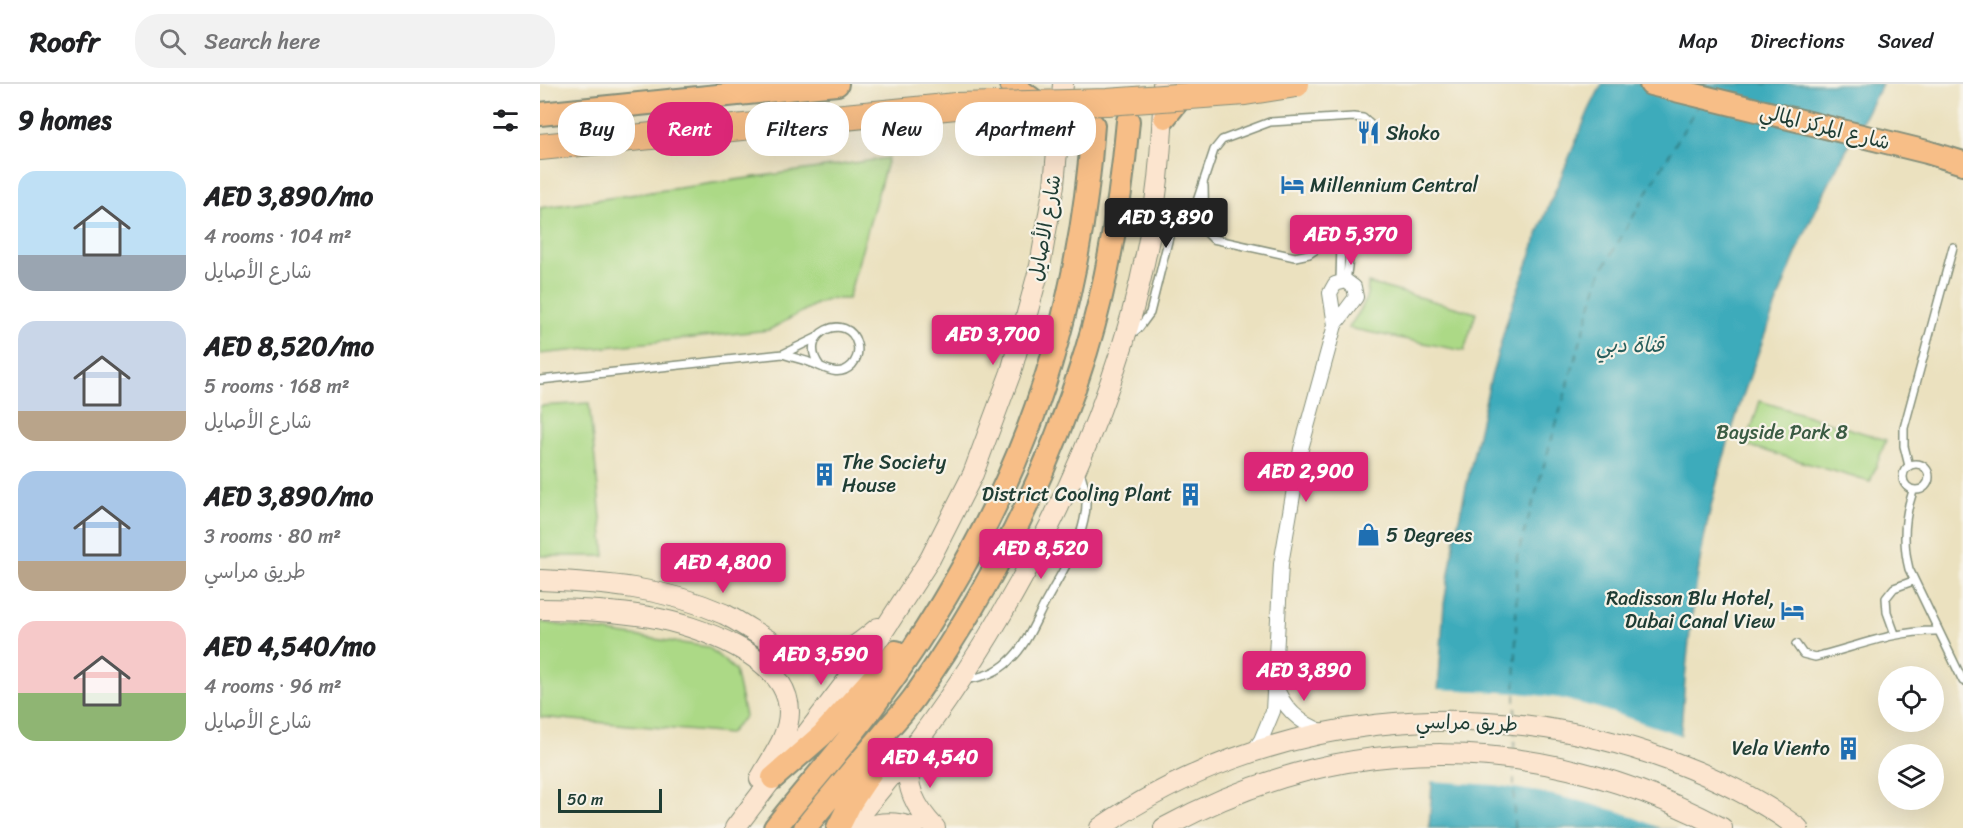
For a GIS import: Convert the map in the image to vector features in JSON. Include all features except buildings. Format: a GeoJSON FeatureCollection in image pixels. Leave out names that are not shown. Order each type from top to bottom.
{"type":"FeatureCollection","features":[{"type":"Feature","properties":{"kind":"highway"},"geometry":{"type":"LineString","coordinates":[[986,102],[1120,84]]}},
{"type":"Feature","properties":{"kind":"highway"},"geometry":{"type":"LineString","coordinates":[[1096,102],[1245,92],[1296,84]]}},
{"type":"Feature","properties":{"kind":"highway"},"geometry":{"type":"LineString","coordinates":[[540,147],[955,106]]}},
{"type":"Feature","properties":{"kind":"main road"},"geometry":{"type":"LineString","coordinates":[[540,114],[837,84]]}},
{"type":"Feature","properties":{"kind":"main road"},"geometry":{"type":"LineString","coordinates":[[1011,84],[1035,102]]}},
{"type":"Feature","properties":{"kind":"main road"},"geometry":{"type":"LineString","coordinates":[[1165,117],[1192,84]]}},
{"type":"Feature","properties":{"kind":"main road","name":"شارع المركز المالي"},"geometry":{"type":"LineString","coordinates":[[1651,84],[1927,152],[1963,163]]}},
{"type":"Feature","properties":{"kind":"main road"},"geometry":{"type":"LineString","coordinates":[[838,828],[851,802],[894,738],[917,694],[971,609],[1016,526],[1041,472],[1086,351],[1109,259],[1128,121]]}},
{"type":"Feature","properties":{"kind":"main road","name":"شارع الأصايل"},"geometry":{"type":"LineString","coordinates":[[774,828],[869,713],[926,630],[968,560],[1000,496],[1025,439],[1050,370],[1066,310],[1080,249],[1090,156]]}},
{"type":"Feature","properties":{"kind":"main road"},"geometry":{"type":"LineString","coordinates":[[773,778],[845,712],[924,618],[948,596]]}},
{"type":"Feature","properties":{"kind":"main road"},"geometry":{"type":"LineString","coordinates":[[805,828],[917,694]]}},
{"type":"Feature","properties":{"kind":"street","name":"شارع الأصايل"},"geometry":{"type":"LineString","coordinates":[[1061,102],[1063,84]]}},
{"type":"Feature","properties":{"kind":"street"},"geometry":{"type":"LineString","coordinates":[[848,828],[906,758],[961,680],[1025,571],[1076,464],[1124,339],[1147,248],[1165,117],[1163,84]]}},
{"type":"Feature","properties":{"kind":"street","name":"شارع الأصايل"},"geometry":{"type":"LineString","coordinates":[[738,824],[853,675],[930,559],[960,503],[1000,406],[1022,337],[1046,239],[1057,156]]}},
{"type":"Feature","properties":{"kind":"street"},"geometry":{"type":"LineString","coordinates":[[1252,753],[1268,726],[1273,711],[1280,573],[1291,496],[1311,411],[1335,325],[1356,297],[1354,287],[1343,281],[1335,284],[1330,293],[1335,325]]}},
{"type":"Feature","properties":{"kind":"street"},"geometry":{"type":"LineString","coordinates":[[540,580],[608,583],[667,594],[705,607],[750,627],[798,655],[813,659],[843,654],[870,635],[896,612]]}},
{"type":"Feature","properties":{"kind":"street"},"geometry":{"type":"LineString","coordinates":[[540,593],[603,592],[637,587]]}},
{"type":"Feature","properties":{"kind":"street"},"geometry":{"type":"LineString","coordinates":[[540,609],[620,613],[676,623],[724,641],[768,667],[779,679],[786,695],[789,711],[787,728],[738,824]]}},
{"type":"Feature","properties":{"kind":"street"},"geometry":{"type":"LineString","coordinates":[[1275,680],[1278,692],[1292,713],[1301,721],[1329,731]]}},
{"type":"Feature","properties":{"kind":"street","name":"طريق مراسي"},"geometry":{"type":"LineString","coordinates":[[1100,828],[1176,784],[1252,753],[1329,731],[1389,723],[1442,720],[1496,721],[1560,729],[1654,754],[1714,779],[1768,807],[1798,828]]}},
{"type":"Feature","properties":{"kind":"street","name":"طريق مراسي"},"geometry":{"type":"LineString","coordinates":[[1164,828],[1218,801],[1258,786],[1341,763],[1430,754],[1491,756],[1551,764],[1580,771],[1638,789],[1722,828]]}},
{"type":"Feature","properties":{"kind":"street"},"geometry":{"type":"LineString","coordinates":[[906,758],[908,781],[913,798],[935,828]]}},
{"type":"Feature","properties":{"kind":"street"},"geometry":{"type":"LineString","coordinates":[[865,828],[888,822],[914,828]]}},
{"type":"Feature","properties":{"kind":"lane"},"geometry":{"type":"LineString","coordinates":[[1124,339],[1139,328],[1150,313],[1171,230],[1196,204],[1218,144],[1234,134],[1270,122],[1356,117],[1363,118],[1370,124]]}},
{"type":"Feature","properties":{"kind":"lane"},"geometry":{"type":"LineString","coordinates":[[1204,182],[1205,228],[1213,239],[1295,256],[1310,254],[1326,243],[1341,243],[1343,281]]}},
{"type":"Feature","properties":{"kind":"lane"},"geometry":{"type":"LineString","coordinates":[[1343,281],[1351,245]]}},
{"type":"Feature","properties":{"kind":"lane"},"geometry":{"type":"LineString","coordinates":[[1909,466],[1904,446],[1904,428],[1953,247]]}},
{"type":"Feature","properties":{"kind":"lane"},"geometry":{"type":"LineString","coordinates":[[540,380],[783,354],[816,338],[828,328],[843,328],[850,332],[856,339],[858,347],[857,356],[852,364],[837,372],[783,354]]}},
{"type":"Feature","properties":{"kind":"lane"},"geometry":{"type":"LineString","coordinates":[[816,338],[813,352],[820,366]]}},
{"type":"Feature","properties":{"kind":"lane"},"geometry":{"type":"LineString","coordinates":[[961,680],[986,675],[1008,662],[1024,642],[1069,558],[1084,522],[1086,507],[1086,492],[1076,464]]}},
{"type":"Feature","properties":{"kind":"lane"},"geometry":{"type":"LineString","coordinates":[[1918,464],[1927,469],[1930,478],[1922,489],[1913,491],[1906,487],[1903,480],[1904,472],[1909,466],[1918,464]]}},
{"type":"Feature","properties":{"kind":"lane"},"geometry":{"type":"LineString","coordinates":[[1913,491],[1908,504],[1904,530],[1906,556],[1913,581],[1963,681]]}},
{"type":"Feature","properties":{"kind":"lane"},"geometry":{"type":"LineString","coordinates":[[1895,634],[1887,612],[1886,598],[1894,588],[1913,581]]}},
{"type":"Feature","properties":{"kind":"lane"},"geometry":{"type":"LineString","coordinates":[[1796,644],[1803,654],[1815,657],[1895,634],[1938,631]]}},
{"type":"Feature","properties":{"kind":"green space"},"geometry":{"type":"Polygon","coordinates":[[[888,158],[848,299],[830,299],[816,304],[769,330],[540,354],[540,208],[888,158]]]}},
{"type":"Feature","properties":{"kind":"green space"},"geometry":{"type":"Polygon","coordinates":[[[1368,283],[1476,313],[1464,351],[1348,328],[1365,302],[1368,283]]]}},
{"type":"Feature","properties":{"kind":"green space","name":"Bayside Park 8"},"geometry":{"type":"Polygon","coordinates":[[[1760,401],[1886,440],[1870,482],[1746,445],[1760,401]]]}},
{"type":"Feature","properties":{"kind":"green space"},"geometry":{"type":"Polygon","coordinates":[[[589,403],[605,556],[540,556],[540,406],[589,403]]]}},
{"type":"Feature","properties":{"kind":"green space"},"geometry":{"type":"Polygon","coordinates":[[[540,622],[708,647],[735,670],[745,716],[729,734],[540,717],[540,622]]]}},
{"type":"Feature","properties":{"kind":"water","name":"قناة دبي"},"geometry":{"type":"Polygon","coordinates":[[[1602,84],[1882,84],[1805,232],[1745,390],[1721,466],[1703,544],[1692,615],[1675,828],[1429,828],[1444,604],[1456,532],[1490,381],[1509,314],[1547,210],[1602,84]]]}},
{"type":"Feature","properties":{"kind":"pier"},"geometry":{"type":"Polygon","coordinates":[[[1436,689],[1520,693],[1559,698],[1598,708],[1683,736],[1678,828],[1660,828],[1621,812],[1539,792],[1495,785],[1430,781],[1436,689]]]}},
{"type":"Feature","properties":{"kind":"ferry route"},"geometry":{"type":"LineString","coordinates":[[1515,716],[1517,557],[1601,272],[1698,105]]}},
{"type":"Feature","properties":{"kind":"ferry route"},"geometry":{"type":"LineString","coordinates":[[1514,749],[1515,733]]}},
{"type":"Feature","properties":{"kind":"ferry route"},"geometry":{"type":"LineString","coordinates":[[1514,769],[1514,828]]}},
{"type":"Feature","properties":{"kind":"place","name":"Shoko"},"geometry":{"type":"Point","coordinates":[1368,133]}},
{"type":"Feature","properties":{"kind":"place","name":"Millennium Central"},"geometry":{"type":"Point","coordinates":[1292,185]}},
{"type":"Feature","properties":{"kind":"place","name":"The Society House"},"geometry":{"type":"Point","coordinates":[824,474]}},
{"type":"Feature","properties":{"kind":"place","name":"District Cooling Plant"},"geometry":{"type":"Point","coordinates":[1190,494]}},
{"type":"Feature","properties":{"kind":"place","name":"5 Degrees"},"geometry":{"type":"Point","coordinates":[1368,535]}},
{"type":"Feature","properties":{"kind":"place","name":"Radisson Blu Hotel, Dubai Canal View"},"geometry":{"type":"Point","coordinates":[1793,610]}},
{"type":"Feature","properties":{"kind":"place","name":"Vela Viento"},"geometry":{"type":"Point","coordinates":[1848,748]}}]}
